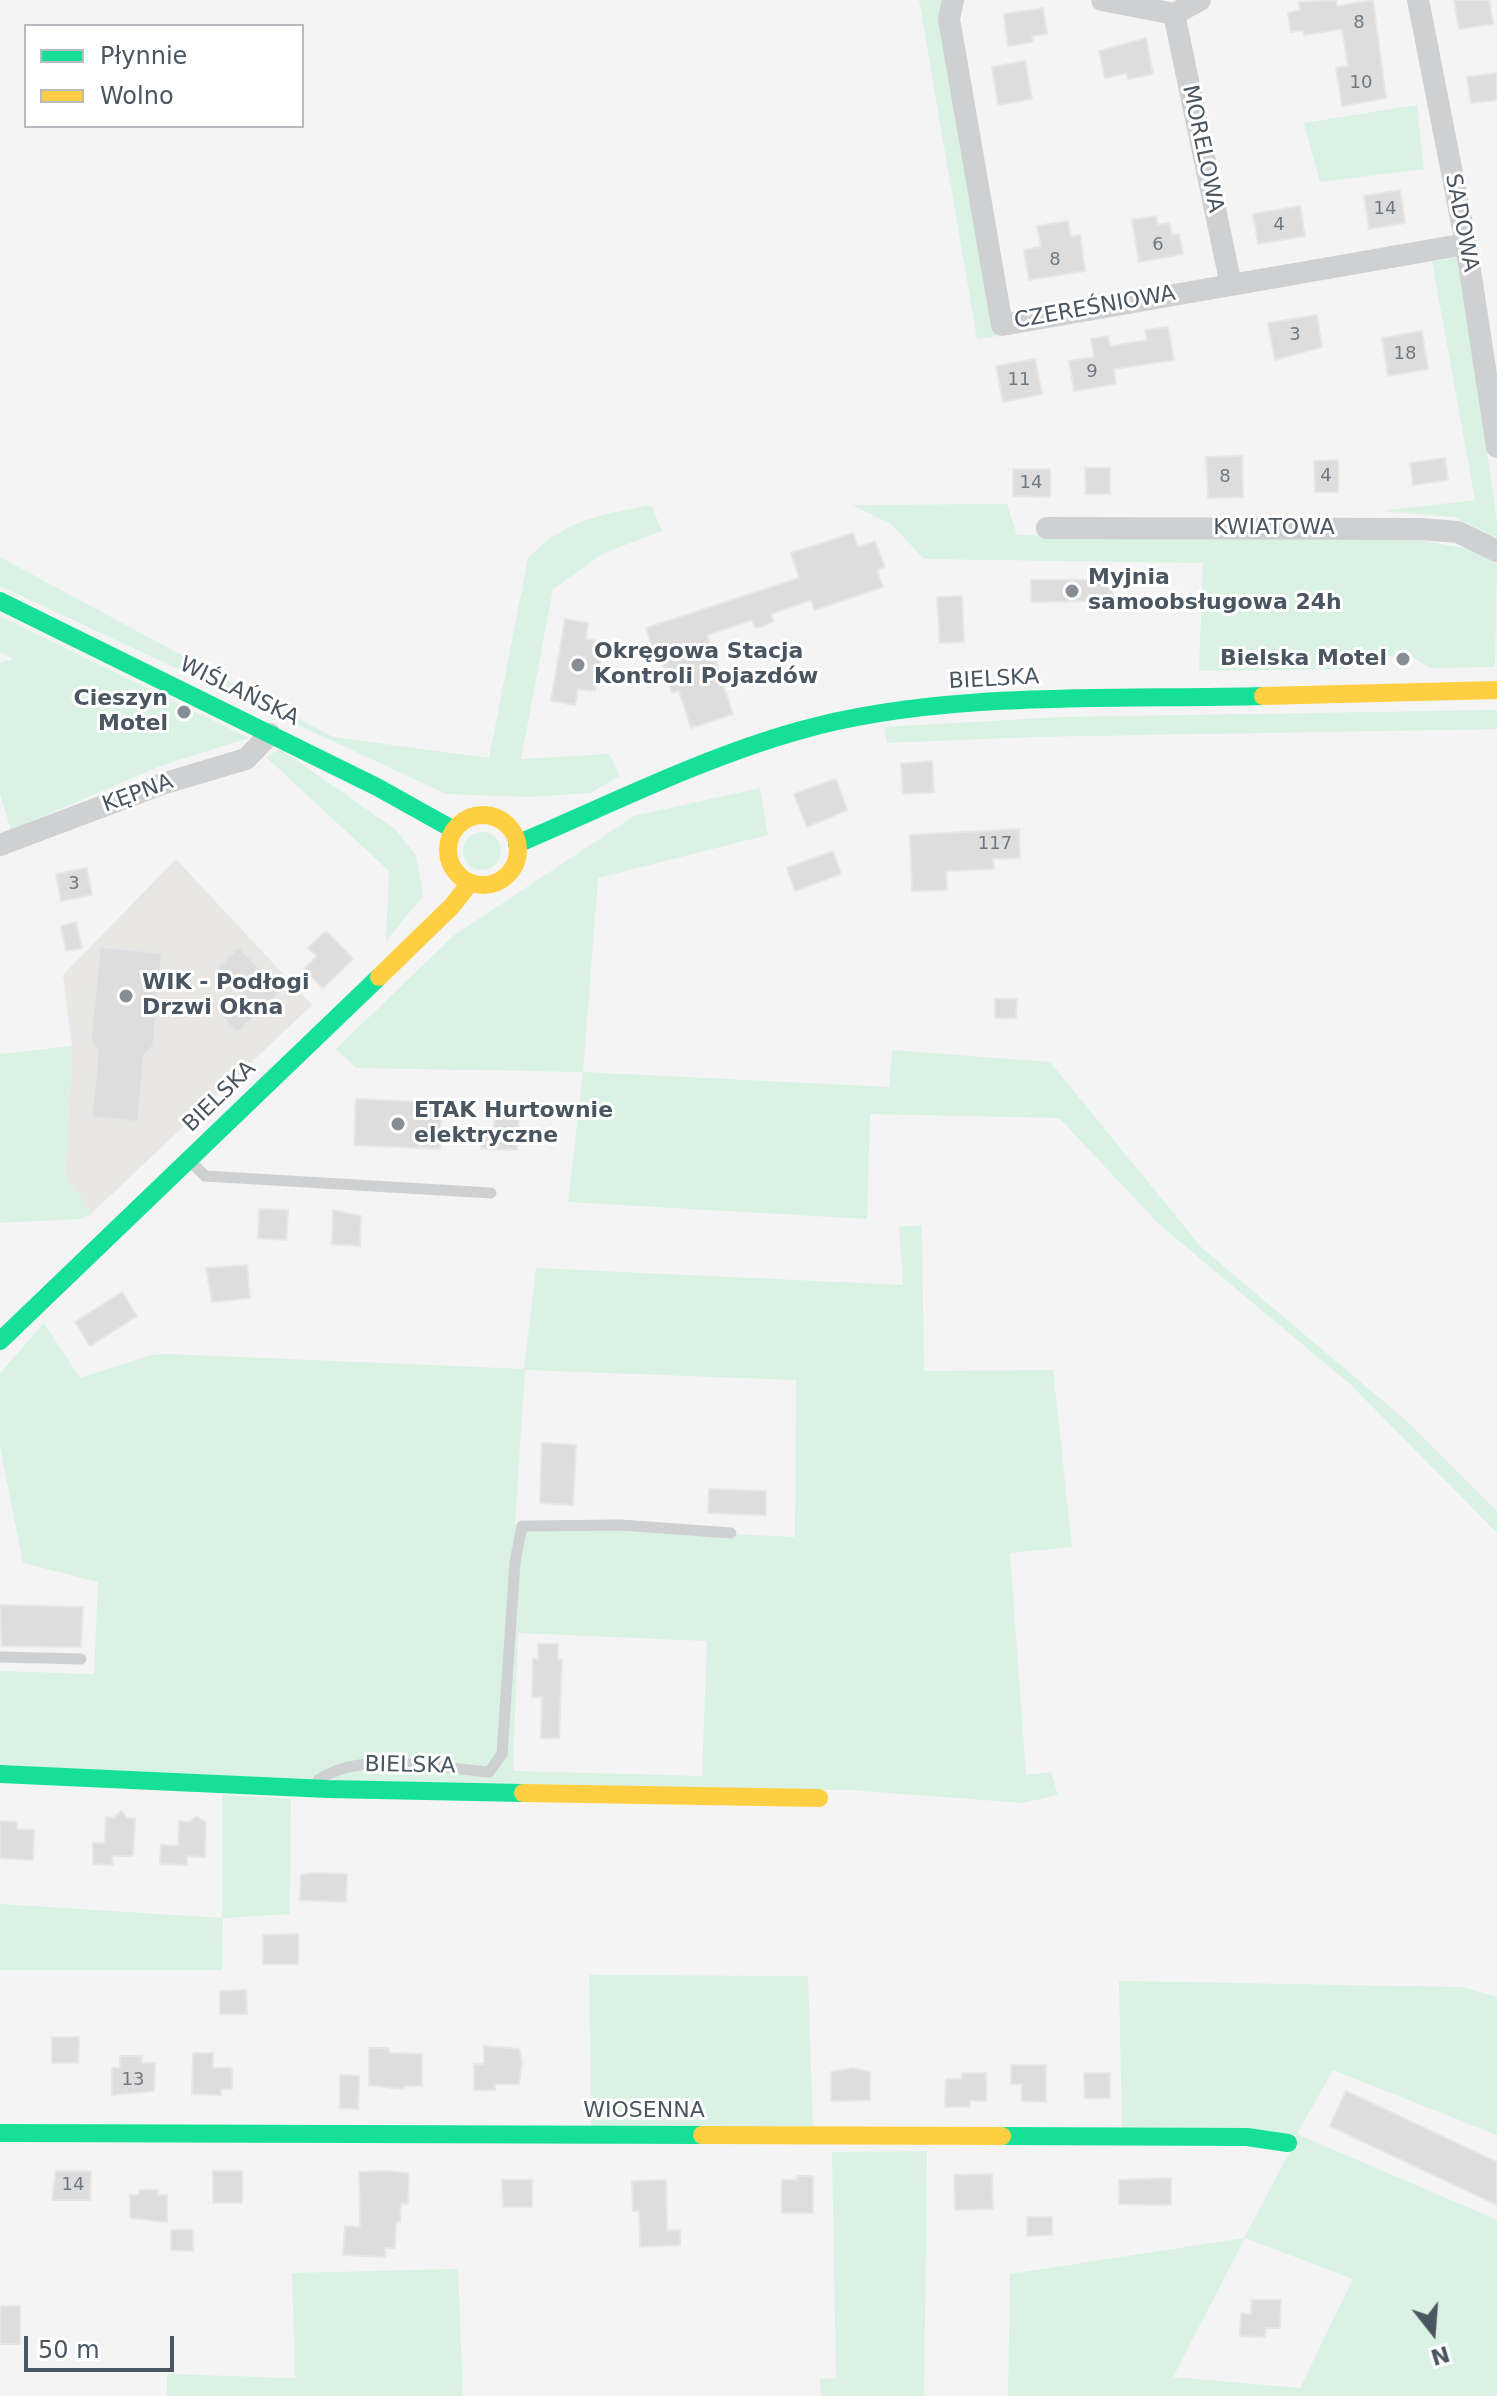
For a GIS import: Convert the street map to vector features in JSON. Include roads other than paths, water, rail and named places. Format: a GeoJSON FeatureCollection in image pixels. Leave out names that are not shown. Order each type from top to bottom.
{"type":"FeatureCollection","features":[{"type":"Feature","properties":{"kind":"street","name":"CZEREŚNIOWA"},"geometry":{"type":"LineString","coordinates":[[953,0],[949,19],[1002,325],[1466,244]]}},
{"type":"Feature","properties":{"kind":"street"},"geometry":{"type":"LineString","coordinates":[[1102,0],[1174,14],[1200,0]]}},
{"type":"Feature","properties":{"kind":"street","name":"SADOWA"},"geometry":{"type":"LineString","coordinates":[[1418,0],[1466,244],[1497,447]]}},
{"type":"Feature","properties":{"kind":"street","name":"MORELOWA"},"geometry":{"type":"LineString","coordinates":[[1174,14],[1231,285]]}},
{"type":"Feature","properties":{"kind":"street","name":"KWIATOWA"},"geometry":{"type":"LineString","coordinates":[[1047,528],[1421,529],[1458,532],[1497,551]]}},
{"type":"Feature","properties":{"kind":"street","name":"WIŚLAŃSKA"},"geometry":{"type":"LineString","coordinates":[[0,601],[270,734],[454,830]]}},
{"type":"Feature","properties":{"kind":"street","name":"BIELSKA"},"geometry":{"type":"LineString","coordinates":[[517,844],[729,754],[800,730],[907,710],[995,703],[1497,690]]}},
{"type":"Feature","properties":{"kind":"street","name":"KĘPNA"},"geometry":{"type":"LineString","coordinates":[[0,845],[162,784],[246,759],[265,743],[270,734]]}},
{"type":"Feature","properties":{"kind":"street"},"geometry":{"type":"LineString","coordinates":[[485,815],[506,824],[517,844],[515,865],[509,874],[491,885],[470,883],[460,878],[449,860],[447,849],[454,830],[473,816],[485,815]]}},
{"type":"Feature","properties":{"kind":"street","name":"BIELSKA"},"geometry":{"type":"LineString","coordinates":[[0,1341],[452,906],[470,883]]}},
{"type":"Feature","properties":{"kind":"street","name":"BIELSKA"},"geometry":{"type":"LineString","coordinates":[[0,1774],[307,1788],[819,1798]]}},
{"type":"Feature","properties":{"kind":"street","name":"WIOSENNA"},"geometry":{"type":"LineString","coordinates":[[0,2133],[1247,2137],[1288,2143]]}},
{"type":"Feature","properties":{"kind":"lane"},"geometry":{"type":"LineString","coordinates":[[189,1160],[205,1176],[491,1193]]}},
{"type":"Feature","properties":{"kind":"lane"},"geometry":{"type":"LineString","coordinates":[[307,1788],[331,1772],[380,1764],[489,1772],[502,1754],[515,1562],[522,1526],[621,1525],[731,1533]]}},
{"type":"Feature","properties":{"kind":"lane"},"geometry":{"type":"LineString","coordinates":[[0,1657],[81,1659]]}},
{"type":"Feature","properties":{"kind":"place","name":"Myjnia samoobsługowa 24h"},"geometry":{"type":"Point","coordinates":[1072,591]}},
{"type":"Feature","properties":{"kind":"place","name":"Bielska Motel"},"geometry":{"type":"Point","coordinates":[1403,659]}},
{"type":"Feature","properties":{"kind":"place","name":"Okręgowa Stacja Kontroli Pojazdów"},"geometry":{"type":"Point","coordinates":[578,665]}},
{"type":"Feature","properties":{"kind":"place","name":"Cieszyn Motel"},"geometry":{"type":"Point","coordinates":[184,712]}},
{"type":"Feature","properties":{"kind":"place","name":"WIK - Podłogi Drzwi Okna"},"geometry":{"type":"Point","coordinates":[126,996]}},
{"type":"Feature","properties":{"kind":"place","name":"ETAK Hurtownie elektryczne"},"geometry":{"type":"Point","coordinates":[398,1124]}}]}
